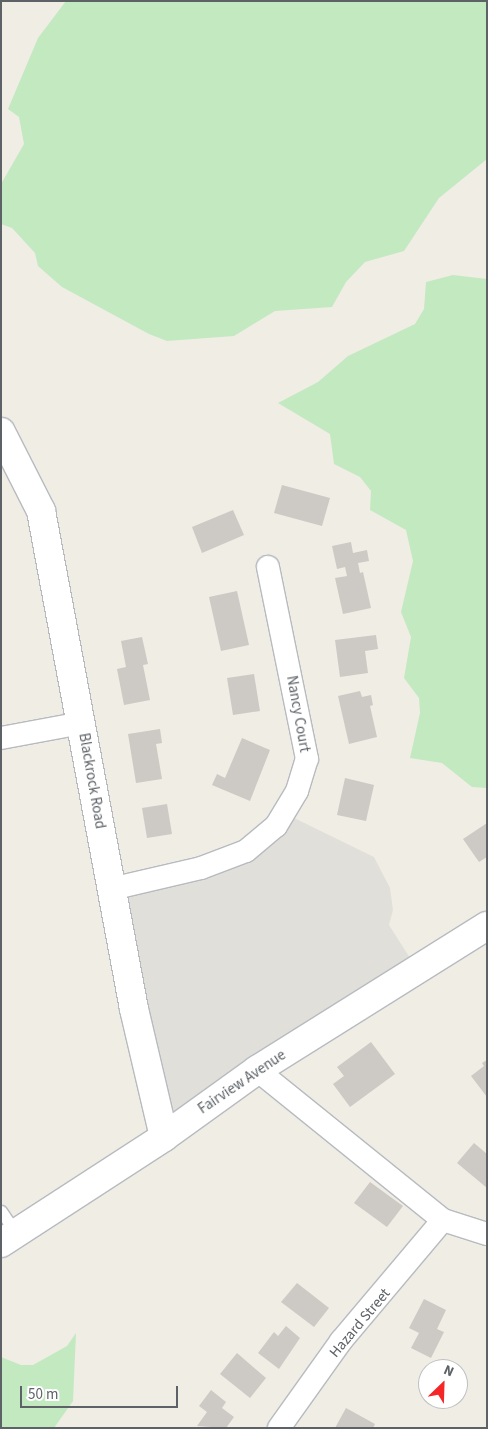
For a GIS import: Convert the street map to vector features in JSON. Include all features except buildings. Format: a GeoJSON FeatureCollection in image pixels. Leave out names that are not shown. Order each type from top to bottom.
{"type":"FeatureCollection","features":[{"type":"Feature","properties":{"kind":"street","name":"Blackrock Road"},"geometry":{"type":"LineString","coordinates":[[1,432],[41,511],[134,1009],[164,1136]]}},
{"type":"Feature","properties":{"kind":"street","name":"Nancy Court"},"geometry":{"type":"LineString","coordinates":[[111,889],[201,868],[246,851],[276,826],[297,791],[306,759],[268,567]]}},
{"type":"Feature","properties":{"kind":"street"},"geometry":{"type":"LineString","coordinates":[[1,738],[82,724]]}},
{"type":"Feature","properties":{"kind":"street","name":"Fairview Avenue"},"geometry":{"type":"LineString","coordinates":[[6,1229],[164,1136],[257,1070],[487,926]]}},
{"type":"Feature","properties":{"kind":"street"},"geometry":{"type":"LineString","coordinates":[[257,1070],[443,1220],[487,1234]]}},
{"type":"Feature","properties":{"kind":"street","name":"Hazard Street"},"geometry":{"type":"LineString","coordinates":[[280,1428],[341,1341],[443,1220]]}},
{"type":"Feature","properties":{"kind":"shaded area"},"geometry":{"type":"Polygon","coordinates":[[[286,814],[374,857],[390,888],[393,910],[389,925],[417,969],[172,1132],[115,901],[205,867],[286,814]]]}},
{"type":"Feature","properties":{"kind":"green space"},"geometry":{"type":"Polygon","coordinates":[[[66,1],[487,1],[487,159],[439,198],[404,251],[365,262],[346,282],[332,307],[275,311],[234,336],[167,341],[149,334],[62,287],[38,266],[35,253],[12,228],[1,224],[1,184],[24,144],[19,117],[8,109],[38,38],[66,1]]]}},
{"type":"Feature","properties":{"kind":"green space"},"geometry":{"type":"Polygon","coordinates":[[[453,275],[487,279],[487,788],[472,787],[442,763],[410,758],[420,713],[419,698],[404,678],[411,637],[401,612],[413,561],[406,530],[370,510],[371,491],[360,477],[334,464],[330,434],[278,403],[318,382],[348,356],[415,324],[424,309],[426,282],[453,275]]]}},
{"type":"Feature","properties":{"kind":"green space"},"geometry":{"type":"Polygon","coordinates":[[[76,1333],[73,1401],[54,1428],[1,1428],[1,1357],[21,1365],[33,1365],[67,1346],[76,1333]]]}}]}
